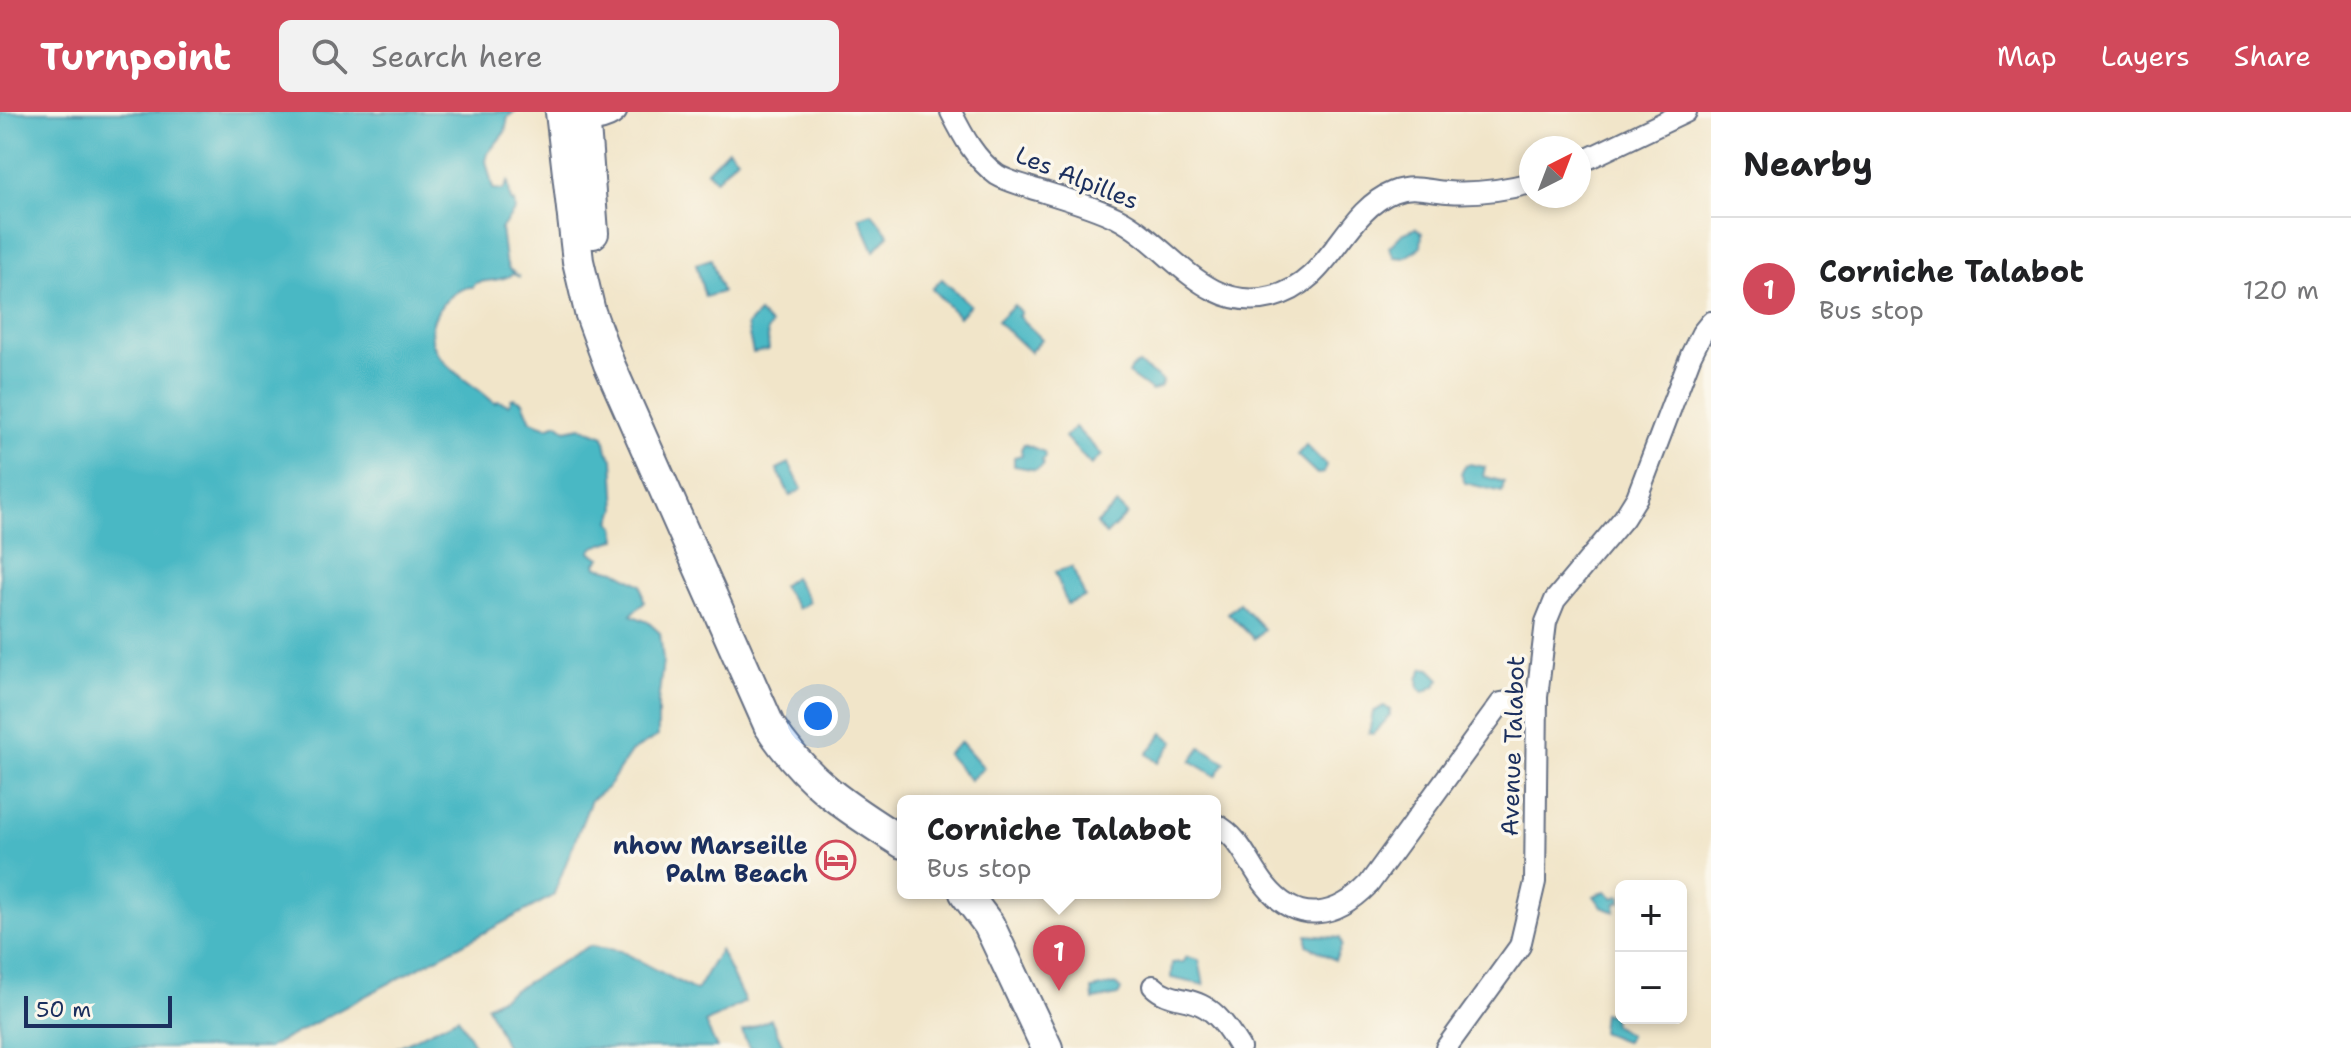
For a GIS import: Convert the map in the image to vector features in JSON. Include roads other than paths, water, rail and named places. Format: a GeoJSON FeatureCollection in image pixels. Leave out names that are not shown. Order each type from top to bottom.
{"type":"FeatureCollection","features":[{"type":"Feature","properties":{"kind":"main road"},"geometry":{"type":"LineString","coordinates":[[571,118],[597,260],[626,357],[785,715],[809,751],[835,778],[897,817]]}},
{"type":"Feature","properties":{"kind":"main road"},"geometry":{"type":"LineString","coordinates":[[571,118],[578,261],[590,312],[609,364],[769,725],[795,763],[826,792],[897,839]]}},
{"type":"Feature","properties":{"kind":"main road"},"geometry":{"type":"LineString","coordinates":[[970,899],[989,925],[1047,1048]]}},
{"type":"Feature","properties":{"kind":"main road"},"geometry":{"type":"LineString","coordinates":[[994,899],[1005,913],[1068,1048]]}},
{"type":"Feature","properties":{"kind":"street"},"geometry":{"type":"LineString","coordinates":[[571,118],[609,117],[616,112]]}},
{"type":"Feature","properties":{"kind":"street","name":"Les Alpilles"},"geometry":{"type":"LineString","coordinates":[[951,112],[970,147],[1000,177],[1117,218],[1145,235],[1191,277],[1229,298],[1271,298],[1294,289],[1315,273],[1377,200],[1396,190],[1418,187],[1446,192],[1478,192],[1519,185]]}},
{"type":"Feature","properties":{"kind":"street"},"geometry":{"type":"LineString","coordinates":[[1591,157],[1686,112]]}},
{"type":"Feature","properties":{"kind":"street","name":"Avenue Talabot"},"geometry":{"type":"LineString","coordinates":[[1446,1048],[1520,946],[1535,882],[1537,697],[1546,622],[1555,600],[1624,518],[1637,497],[1691,355],[1711,322]]}},
{"type":"Feature","properties":{"kind":"street"},"geometry":{"type":"LineString","coordinates":[[1221,827],[1229,832],[1267,887],[1283,902],[1298,911],[1317,913],[1337,909],[1353,900],[1369,884],[1501,703],[1537,697]]}},
{"type":"Feature","properties":{"kind":"street"},"geometry":{"type":"LineString","coordinates":[[1153,986],[1161,995],[1200,1005],[1212,1012],[1240,1048]]}},
{"type":"Feature","properties":{"kind":"water"},"geometry":{"type":"Polygon","coordinates":[[[0,112],[514,112],[508,117],[505,132],[488,153],[486,161],[493,189],[503,190],[508,182],[511,202],[514,201],[515,210],[501,229],[505,260],[509,269],[520,277],[513,274],[476,283],[452,295],[434,319],[431,331],[433,342],[437,352],[454,371],[495,403],[499,401],[509,405],[514,398],[523,402],[531,421],[548,427],[557,423],[566,430],[581,427],[604,436],[607,451],[613,459],[616,509],[611,521],[617,539],[594,547],[590,552],[601,558],[596,563],[597,567],[616,571],[641,585],[644,602],[631,615],[648,622],[660,633],[663,661],[658,736],[631,752],[607,788],[591,800],[553,896],[268,1048],[0,1048],[0,112]]]}},
{"type":"Feature","properties":{"kind":"water"},"geometry":{"type":"Polygon","coordinates":[[[728,149],[737,158],[716,180],[707,171],[728,149]]]}},
{"type":"Feature","properties":{"kind":"water"},"geometry":{"type":"Polygon","coordinates":[[[872,213],[889,235],[874,251],[859,217],[872,213]]]}},
{"type":"Feature","properties":{"kind":"water"},"geometry":{"type":"Polygon","coordinates":[[[1416,228],[1422,233],[1421,247],[1404,258],[1394,257],[1389,247],[1402,234],[1416,228]]]}},
{"type":"Feature","properties":{"kind":"water"},"geometry":{"type":"Polygon","coordinates":[[[711,259],[722,292],[705,297],[696,264],[711,259]]]}},
{"type":"Feature","properties":{"kind":"water"},"geometry":{"type":"Polygon","coordinates":[[[942,279],[970,305],[959,317],[932,289],[942,279]]]}},
{"type":"Feature","properties":{"kind":"water"},"geometry":{"type":"Polygon","coordinates":[[[1014,305],[1021,313],[1018,316],[1042,339],[1030,352],[997,321],[1014,305]]]}},
{"type":"Feature","properties":{"kind":"water"},"geometry":{"type":"Polygon","coordinates":[[[759,313],[771,325],[767,331],[769,350],[753,353],[747,325],[759,313]]]}},
{"type":"Feature","properties":{"kind":"water"},"geometry":{"type":"Polygon","coordinates":[[[1139,364],[1163,381],[1160,387],[1152,391],[1128,374],[1131,368],[1139,364]]]}},
{"type":"Feature","properties":{"kind":"water"},"geometry":{"type":"Polygon","coordinates":[[[1075,427],[1102,455],[1091,465],[1065,437],[1075,427]]]}},
{"type":"Feature","properties":{"kind":"water"},"geometry":{"type":"Polygon","coordinates":[[[1024,444],[1044,452],[1043,466],[1036,470],[1014,466],[1014,457],[1022,455],[1024,444]]]}},
{"type":"Feature","properties":{"kind":"water"},"geometry":{"type":"Polygon","coordinates":[[[1306,445],[1326,465],[1324,473],[1317,474],[1297,455],[1306,445]]]}},
{"type":"Feature","properties":{"kind":"water"},"geometry":{"type":"Polygon","coordinates":[[[789,463],[802,489],[790,496],[777,469],[789,463]]]}},
{"type":"Feature","properties":{"kind":"water"},"geometry":{"type":"Polygon","coordinates":[[[1469,464],[1485,467],[1483,476],[1504,482],[1502,492],[1465,483],[1461,474],[1469,464]]]}},
{"type":"Feature","properties":{"kind":"water"},"geometry":{"type":"Polygon","coordinates":[[[1117,504],[1127,514],[1106,535],[1096,524],[1117,504]]]}},
{"type":"Feature","properties":{"kind":"water"},"geometry":{"type":"Polygon","coordinates":[[[1072,567],[1085,597],[1067,604],[1055,572],[1072,567]]]}},
{"type":"Feature","properties":{"kind":"water"},"geometry":{"type":"Polygon","coordinates":[[[794,577],[809,602],[798,609],[782,586],[794,577]]]}},
{"type":"Feature","properties":{"kind":"water"},"geometry":{"type":"Polygon","coordinates":[[[1239,603],[1264,629],[1254,639],[1228,613],[1239,603]]]}},
{"type":"Feature","properties":{"kind":"water"},"geometry":{"type":"Polygon","coordinates":[[[1423,668],[1430,669],[1440,679],[1424,692],[1419,689],[1418,679],[1423,668]]]}},
{"type":"Feature","properties":{"kind":"water"},"geometry":{"type":"Polygon","coordinates":[[[1384,706],[1390,710],[1390,716],[1373,734],[1369,733],[1373,712],[1384,706]]]}},
{"type":"Feature","properties":{"kind":"water"},"geometry":{"type":"Polygon","coordinates":[[[1163,733],[1174,742],[1158,763],[1147,754],[1163,733]]]}},
{"type":"Feature","properties":{"kind":"water"},"geometry":{"type":"Polygon","coordinates":[[[961,742],[984,768],[970,780],[947,754],[961,742]]]}},
{"type":"Feature","properties":{"kind":"water"},"geometry":{"type":"Polygon","coordinates":[[[1201,747],[1225,762],[1216,776],[1191,761],[1201,747]]]}},
{"type":"Feature","properties":{"kind":"water"},"geometry":{"type":"Polygon","coordinates":[[[1606,891],[1615,898],[1615,912],[1602,907],[1594,896],[1606,891]]]}},
{"type":"Feature","properties":{"kind":"water"},"geometry":{"type":"Polygon","coordinates":[[[1307,935],[1340,938],[1342,945],[1335,960],[1307,945],[1307,935]]]}},
{"type":"Feature","properties":{"kind":"water"},"geometry":{"type":"Polygon","coordinates":[[[589,946],[621,951],[696,991],[720,950],[745,1002],[705,1023],[717,1048],[507,1048],[487,1006],[589,946]]]}},
{"type":"Feature","properties":{"kind":"water"},"geometry":{"type":"Polygon","coordinates":[[[1187,957],[1199,960],[1204,985],[1171,978],[1172,963],[1183,962],[1187,957]]]}},
{"type":"Feature","properties":{"kind":"water"},"geometry":{"type":"Polygon","coordinates":[[[1116,984],[1121,989],[1119,995],[1093,1000],[1092,989],[1116,984]]]}},
{"type":"Feature","properties":{"kind":"water"},"geometry":{"type":"Polygon","coordinates":[[[1603,1013],[1613,1016],[1614,1025],[1629,1035],[1626,1042],[1601,1032],[1603,1013]]]}},
{"type":"Feature","properties":{"kind":"water"},"geometry":{"type":"Polygon","coordinates":[[[458,1017],[476,1048],[396,1048],[458,1017]]]}},
{"type":"Feature","properties":{"kind":"water"},"geometry":{"type":"Polygon","coordinates":[[[771,1019],[784,1048],[749,1048],[742,1032],[771,1019]]]}},
{"type":"Feature","properties":{"kind":"place","name":"nhow Marseille Palm Beach"},"geometry":{"type":"Point","coordinates":[836,860]}},
{"type":"Feature","properties":{"kind":"place","name":"Corniche Talabot"},"geometry":{"type":"Point","coordinates":[1059,991]}}]}
